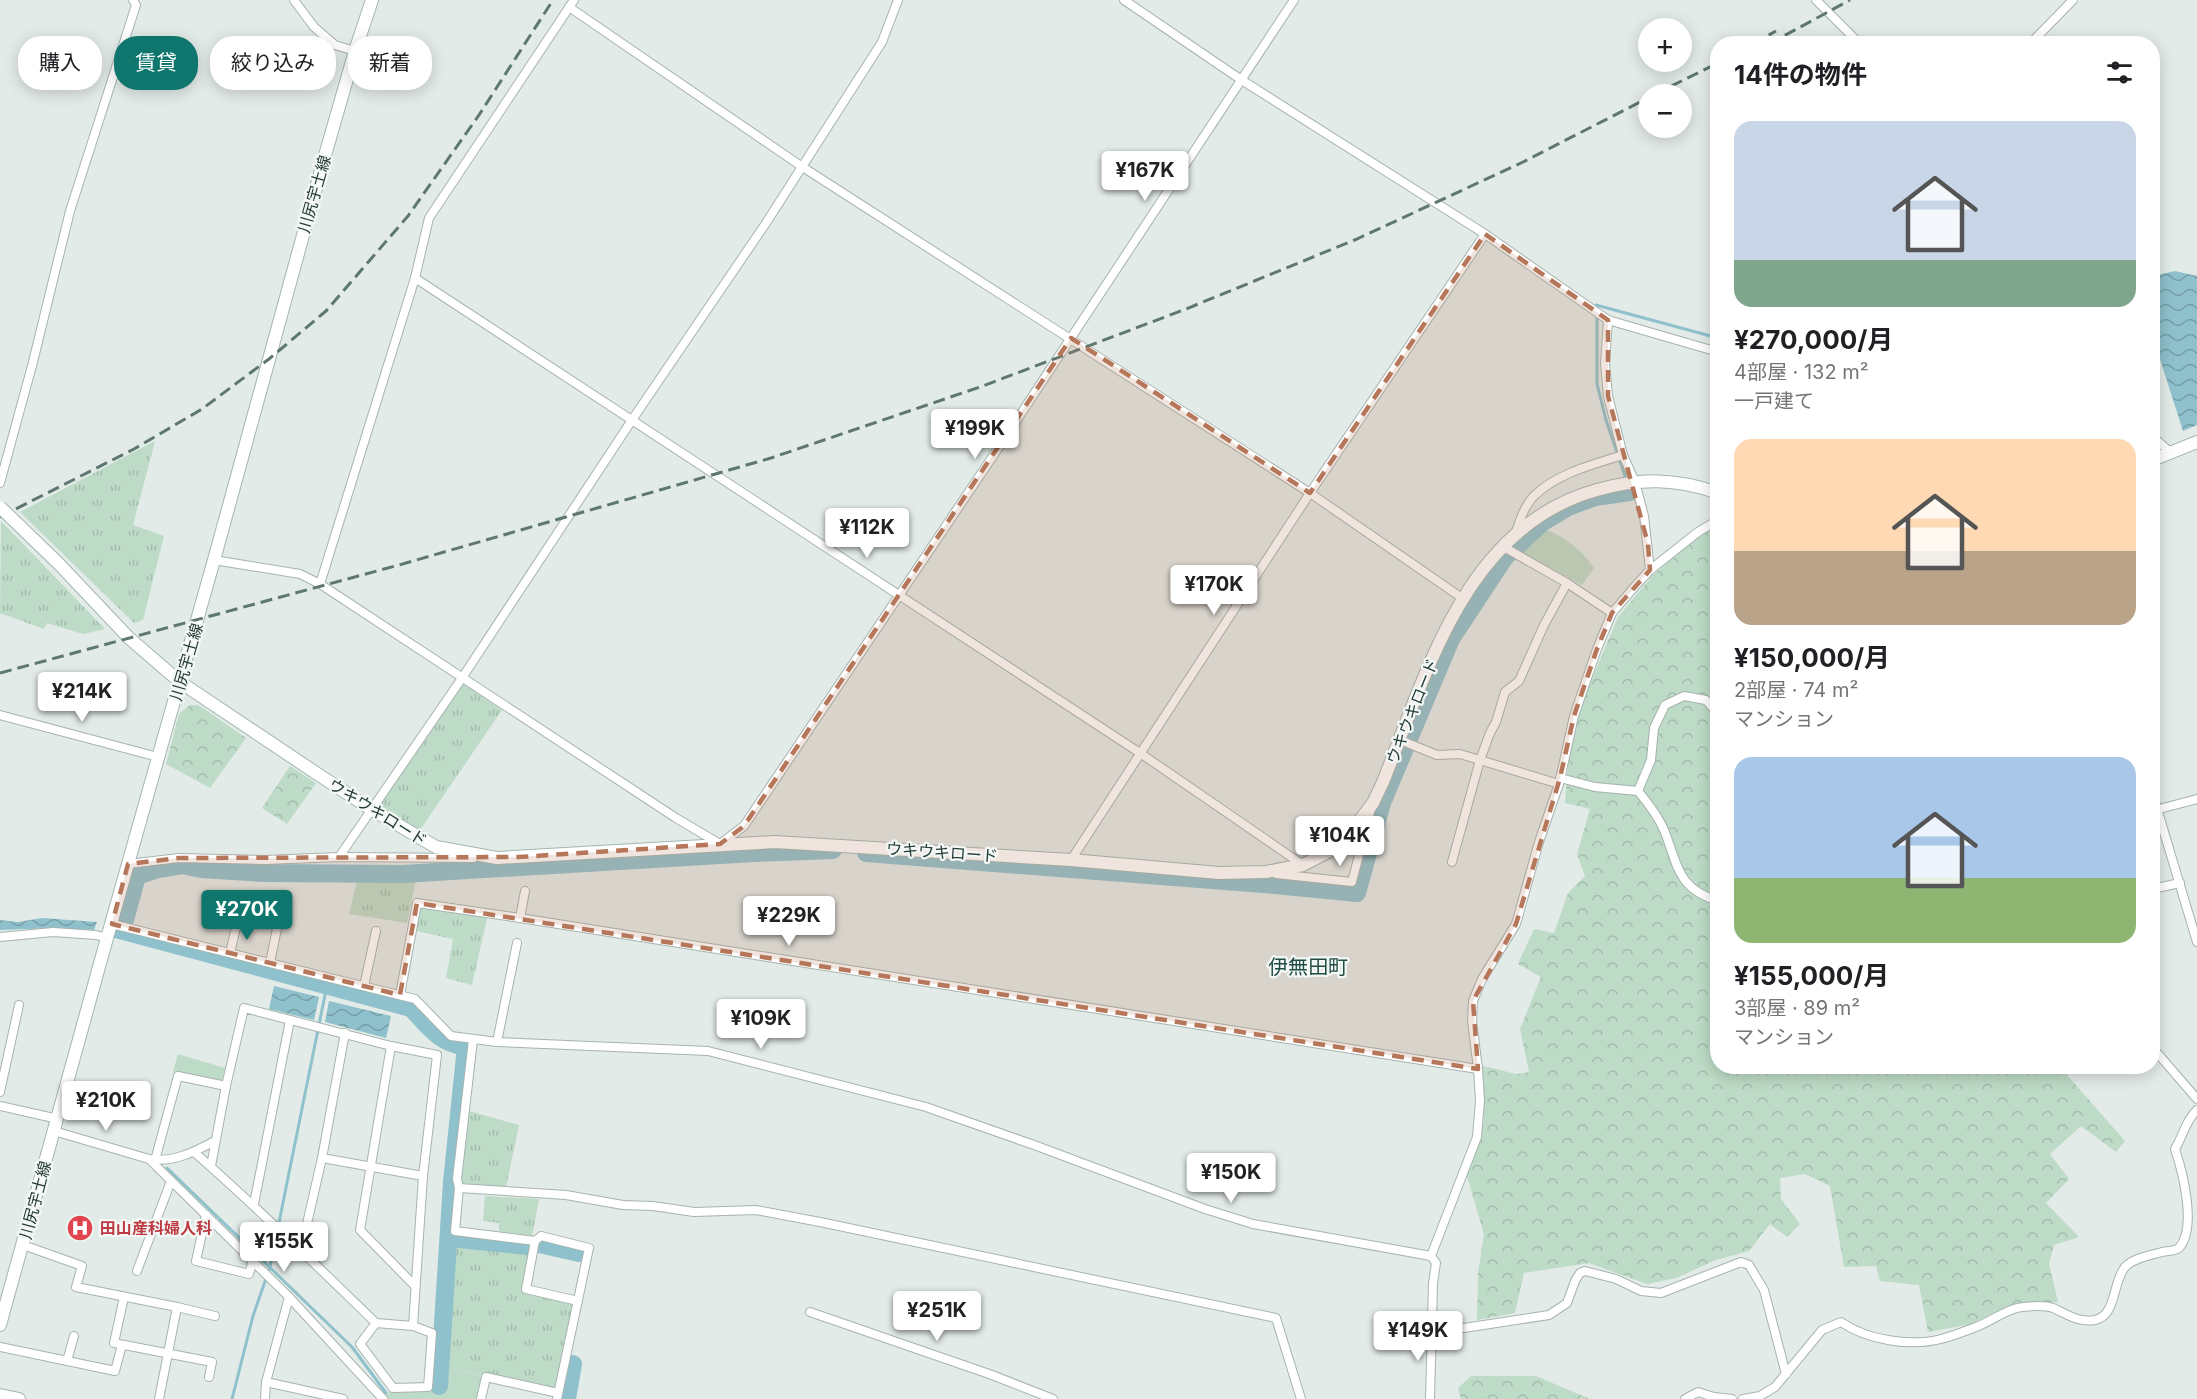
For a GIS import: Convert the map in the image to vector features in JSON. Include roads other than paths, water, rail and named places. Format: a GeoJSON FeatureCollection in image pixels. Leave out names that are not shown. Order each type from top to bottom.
{"type":"FeatureCollection","features":[{"type":"Feature","properties":{"kind":"street"},"geometry":{"type":"LineString","coordinates":[[0,483],[33,363],[70,211],[136,5],[133,0]]}},
{"type":"Feature","properties":{"kind":"street"},"geometry":{"type":"LineString","coordinates":[[294,0],[314,27],[335,45],[348,49]]}},
{"type":"Feature","properties":{"kind":"street","name":"川尻宇土線"},"geometry":{"type":"LineString","coordinates":[[360,36],[372,0]]}},
{"type":"Feature","properties":{"kind":"street"},"geometry":{"type":"LineString","coordinates":[[339,857],[462,678],[632,420],[766,223],[882,42],[898,0]]}},
{"type":"Feature","properties":{"kind":"street"},"geometry":{"type":"LineString","coordinates":[[1124,0],[1240,79],[1485,234],[1608,320],[1710,350]]}},
{"type":"Feature","properties":{"kind":"street"},"geometry":{"type":"LineString","coordinates":[[214,560],[300,574],[320,584],[676,818],[720,844],[744,826],[1294,0]]}},
{"type":"Feature","properties":{"kind":"street"},"geometry":{"type":"LineString","coordinates":[[1816,0],[1852,36]]}},
{"type":"Feature","properties":{"kind":"street"},"geometry":{"type":"LineString","coordinates":[[2038,36],[2073,0]]}},
{"type":"Feature","properties":{"kind":"street"},"geometry":{"type":"LineString","coordinates":[[320,584],[415,278],[429,218],[571,4],[801,166],[1310,493],[1462,597]]}},
{"type":"Feature","properties":{"kind":"street","name":"川尻宇土線"},"geometry":{"type":"LineString","coordinates":[[1,1319],[348,76]]}},
{"type":"Feature","properties":{"kind":"street"},"geometry":{"type":"LineString","coordinates":[[1071,860],[1310,493],[1485,234]]}},
{"type":"Feature","properties":{"kind":"street"},"geometry":{"type":"LineString","coordinates":[[415,278],[1140,753],[1303,865]]}},
{"type":"Feature","properties":{"kind":"street"},"geometry":{"type":"LineString","coordinates":[[1608,320],[1605,363],[1608,396],[1623,455],[1635,482],[1644,516],[1650,570]]}},
{"type":"Feature","properties":{"kind":"street"},"geometry":{"type":"LineString","coordinates":[[2160,457],[2197,442]]}},
{"type":"Feature","properties":{"kind":"street"},"geometry":{"type":"LineString","coordinates":[[2160,443],[2171,453]]}},
{"type":"Feature","properties":{"kind":"street"},"geometry":{"type":"LineString","coordinates":[[1516,532],[1521,515],[1533,497],[1560,478],[1579,469],[1623,455]]}},
{"type":"Feature","properties":{"kind":"street","name":"ウキウキロード"},"geometry":{"type":"LineString","coordinates":[[0,507],[59,564],[129,638],[180,682],[370,809],[436,847],[497,858],[775,842],[1071,860],[1219,873],[1266,873],[1303,865],[1341,845],[1373,803],[1443,634],[1462,597],[1502,546],[1516,532],[1548,509],[1608,486],[1666,480],[1710,491]]}},
{"type":"Feature","properties":{"kind":"street"},"geometry":{"type":"LineString","coordinates":[[1431,1256],[1477,1137],[1480,1100],[1472,1021],[1473,1001],[1482,979],[1516,924],[1539,842],[1560,781],[1574,716],[1597,649],[1612,613],[1650,570],[1710,525]]}},
{"type":"Feature","properties":{"kind":"street"},"geometry":{"type":"LineString","coordinates":[[1502,546],[1567,582],[1612,613]]}},
{"type":"Feature","properties":{"kind":"street"},"geometry":{"type":"LineString","coordinates":[[1452,861],[1480,760],[1490,733],[1497,722],[1505,692],[1519,681],[1544,625],[1567,582]]}},
{"type":"Feature","properties":{"kind":"street"},"geometry":{"type":"LineString","coordinates":[[1638,791],[1651,760],[1654,728],[1665,705],[1684,696],[1706,700],[1710,705]]}},
{"type":"Feature","properties":{"kind":"street"},"geometry":{"type":"LineString","coordinates":[[0,715],[158,757]]}},
{"type":"Feature","properties":{"kind":"street"},"geometry":{"type":"LineString","coordinates":[[1400,740],[1437,755],[1460,754],[1560,781],[1638,791],[1650,806],[1664,831],[1683,880],[1710,898]]}},
{"type":"Feature","properties":{"kind":"street"},"geometry":{"type":"LineString","coordinates":[[2160,808],[2197,799]]}},
{"type":"Feature","properties":{"kind":"street"},"geometry":{"type":"LineString","coordinates":[[1266,873],[1352,882],[1373,803]]}},
{"type":"Feature","properties":{"kind":"street"},"geometry":{"type":"LineString","coordinates":[[2160,816],[2197,942]]}},
{"type":"Feature","properties":{"kind":"street"},"geometry":{"type":"LineString","coordinates":[[128,864],[179,858],[265,860],[339,857],[497,858]]}},
{"type":"Feature","properties":{"kind":"street"},"geometry":{"type":"LineString","coordinates":[[2160,887],[2180,883]]}},
{"type":"Feature","properties":{"kind":"street"},"geometry":{"type":"LineString","coordinates":[[520,918],[525,891]]}},
{"type":"Feature","properties":{"kind":"street"},"geometry":{"type":"LineString","coordinates":[[270,963],[284,899]]}},
{"type":"Feature","properties":{"kind":"street"},"geometry":{"type":"LineString","coordinates":[[400,995],[417,903],[1478,1069]]}},
{"type":"Feature","properties":{"kind":"street"},"geometry":{"type":"LineString","coordinates":[[230,953],[237,922]]}},
{"type":"Feature","properties":{"kind":"street"},"geometry":{"type":"LineString","coordinates":[[112,924],[415,999],[451,1036],[497,1042],[708,1051],[926,1107],[1205,1209],[1253,1224],[1431,1256],[1436,1263],[1433,1283],[1430,1399]]}},
{"type":"Feature","properties":{"kind":"street"},"geometry":{"type":"LineString","coordinates":[[0,937],[53,932],[96,935],[106,938]]}},
{"type":"Feature","properties":{"kind":"street"},"geometry":{"type":"LineString","coordinates":[[364,986],[376,932]]}},
{"type":"Feature","properties":{"kind":"street"},"geometry":{"type":"LineString","coordinates":[[497,1042],[517,943]]}},
{"type":"Feature","properties":{"kind":"street"},"geometry":{"type":"LineString","coordinates":[[0,1092],[19,1005]]}},
{"type":"Feature","properties":{"kind":"street"},"geometry":{"type":"LineString","coordinates":[[210,1166],[243,1008],[391,1046],[437,1055],[423,1176],[413,1326]]}},
{"type":"Feature","properties":{"kind":"street"},"geometry":{"type":"LineString","coordinates":[[254,1204],[290,1020]]}},
{"type":"Feature","properties":{"kind":"street"},"geometry":{"type":"LineString","coordinates":[[301,1250],[322,1158],[345,1033]]}},
{"type":"Feature","properties":{"kind":"street"},"geometry":{"type":"LineString","coordinates":[[472,1040],[457,1179],[459,1188],[455,1231],[535,1241]]}},
{"type":"Feature","properties":{"kind":"street"},"geometry":{"type":"LineString","coordinates":[[391,1046],[360,1230],[415,1286]]}},
{"type":"Feature","properties":{"kind":"street"},"geometry":{"type":"LineString","coordinates":[[2160,1056],[2197,1099]]}},
{"type":"Feature","properties":{"kind":"street"},"geometry":{"type":"LineString","coordinates":[[152,1159],[178,1076],[226,1086]]}},
{"type":"Feature","properties":{"kind":"street"},"geometry":{"type":"LineString","coordinates":[[0,1106],[152,1159],[165,1160],[194,1152],[215,1141]]}},
{"type":"Feature","properties":{"kind":"street"},"geometry":{"type":"LineString","coordinates":[[1743,1399],[1760,1396],[1775,1387],[1822,1330],[1841,1322],[1855,1332],[1893,1341],[1940,1340],[2018,1308],[2051,1307],[2071,1318],[2095,1320],[2105,1316],[2110,1310],[2114,1289],[2125,1266],[2146,1256],[2178,1249],[2188,1237],[2192,1215],[2175,1149],[2183,1137],[2190,1117],[2197,1110]]}},
{"type":"Feature","properties":{"kind":"street"},"geometry":{"type":"LineString","coordinates":[[194,1152],[254,1204],[376,1323],[413,1326],[432,1333],[428,1387],[393,1388],[360,1344],[376,1323]]}},
{"type":"Feature","properties":{"kind":"street"},"geometry":{"type":"LineString","coordinates":[[322,1158],[423,1176]]}},
{"type":"Feature","properties":{"kind":"street"},"geometry":{"type":"LineString","coordinates":[[152,1159],[171,1181],[289,1297],[383,1399]]}},
{"type":"Feature","properties":{"kind":"street"},"geometry":{"type":"LineString","coordinates":[[137,1271],[171,1181]]}},
{"type":"Feature","properties":{"kind":"street"},"geometry":{"type":"LineString","coordinates":[[459,1188],[566,1195],[623,1205],[653,1206],[694,1212],[756,1210],[1276,1318],[1301,1399]]}},
{"type":"Feature","properties":{"kind":"street"},"geometry":{"type":"LineString","coordinates":[[206,1215],[196,1261],[249,1275],[253,1260]]}},
{"type":"Feature","properties":{"kind":"street"},"geometry":{"type":"LineString","coordinates":[[481,1399],[486,1377],[557,1396],[578,1301],[589,1248],[541,1236],[535,1241],[526,1289],[578,1301]]}},
{"type":"Feature","properties":{"kind":"street"},"geometry":{"type":"LineString","coordinates":[[23,1245],[82,1266],[76,1287],[215,1316]]}},
{"type":"Feature","properties":{"kind":"street"},"geometry":{"type":"LineString","coordinates":[[1432,1325],[1464,1328],[1549,1315],[1567,1303],[1575,1281],[1580,1273],[1585,1271],[1616,1279],[1641,1291],[1662,1293],[1741,1262],[1749,1265],[1764,1290],[1786,1374]]}},
{"type":"Feature","properties":{"kind":"street"},"geometry":{"type":"LineString","coordinates":[[124,1297],[114,1343],[212,1362],[209,1377]]}},
{"type":"Feature","properties":{"kind":"street"},"geometry":{"type":"LineString","coordinates":[[265,1399],[266,1382],[289,1297]]}},
{"type":"Feature","properties":{"kind":"street"},"geometry":{"type":"LineString","coordinates":[[159,1399],[177,1307]]}},
{"type":"Feature","properties":{"kind":"street"},"geometry":{"type":"LineString","coordinates":[[810,1312],[992,1375],[1053,1399]]}},
{"type":"Feature","properties":{"kind":"street"},"geometry":{"type":"LineString","coordinates":[[67,1361],[74,1336]]}},
{"type":"Feature","properties":{"kind":"street"},"geometry":{"type":"LineString","coordinates":[[0,1347],[115,1371],[122,1345]]}},
{"type":"Feature","properties":{"kind":"street"},"geometry":{"type":"LineString","coordinates":[[266,1382],[343,1399]]}},
{"type":"Feature","properties":{"kind":"street"},"geometry":{"type":"LineString","coordinates":[[1685,1399],[1698,1392],[1732,1399]]}},
{"type":"Feature","properties":{"kind":"street"},"geometry":{"type":"LineString","coordinates":[[0,1395],[19,1399]]}},
{"type":"Feature","properties":{"kind":"water"},"geometry":{"type":"Polygon","coordinates":[[[2175,271],[2197,276],[2197,425],[2183,431],[2160,359],[2160,274],[2175,271]]]}},
{"type":"Feature","properties":{"kind":"water"},"geometry":{"type":"Polygon","coordinates":[[[42,918],[97,922],[94,930],[56,928],[0,930],[0,920],[18,922],[42,918]]]}},
{"type":"Feature","properties":{"kind":"water"},"geometry":{"type":"Polygon","coordinates":[[[274,986],[319,997],[314,1020],[269,1009],[274,986]]]}},
{"type":"Feature","properties":{"kind":"water"},"geometry":{"type":"Polygon","coordinates":[[[329,1001],[391,1016],[386,1038],[325,1022],[329,1001]]]}},
{"type":"Feature","properties":{"kind":"waterway"},"geometry":{"type":"LineString","coordinates":[[1597,309],[1596,305],[1710,336]]}},
{"type":"Feature","properties":{"kind":"waterway"},"geometry":{"type":"LineString","coordinates":[[1597,316],[1597,384],[1606,420],[1626,479]]}},
{"type":"Feature","properties":{"kind":"waterway"},"geometry":{"type":"LineString","coordinates":[[866,853],[1357,893],[1382,803],[1451,639],[1505,557],[1543,522],[1568,507],[1595,497],[1630,492]]}},
{"type":"Feature","properties":{"kind":"waterway"},"geometry":{"type":"LineString","coordinates":[[125,920],[137,876],[158,869],[182,865],[201,869],[264,873],[403,874],[833,850]]}},
{"type":"Feature","properties":{"kind":"waterway"},"geometry":{"type":"LineString","coordinates":[[116,929],[411,1008],[441,1038],[466,1047],[452,1182],[439,1386]]}},
{"type":"Feature","properties":{"kind":"waterway"},"geometry":{"type":"LineString","coordinates":[[232,1399],[253,1316],[270,1267],[327,985]]}},
{"type":"Feature","properties":{"kind":"waterway"},"geometry":{"type":"LineString","coordinates":[[167,1168],[352,1347],[386,1393]]}},
{"type":"Feature","properties":{"kind":"waterway"},"geometry":{"type":"LineString","coordinates":[[449,1238],[527,1246]]}},
{"type":"Feature","properties":{"kind":"waterway"},"geometry":{"type":"LineString","coordinates":[[539,1244],[579,1253]]}},
{"type":"Feature","properties":{"kind":"waterway"},"geometry":{"type":"LineString","coordinates":[[567,1399],[573,1364]]}},
{"type":"Feature","properties":{"kind":"railway"},"geometry":{"type":"LineString","coordinates":[[0,517],[134,449],[202,409],[269,359],[326,311],[408,216],[479,115],[553,0]]}},
{"type":"Feature","properties":{"kind":"railway"},"geometry":{"type":"LineString","coordinates":[[1784,36],[1850,0]]}},
{"type":"Feature","properties":{"kind":"railway"},"geometry":{"type":"LineString","coordinates":[[1767,36],[1776,31]]}},
{"type":"Feature","properties":{"kind":"railway"},"geometry":{"type":"LineString","coordinates":[[1675,84],[1710,67]]}},
{"type":"Feature","properties":{"kind":"railway"},"geometry":{"type":"LineString","coordinates":[[0,673],[399,565],[771,458],[980,387],[1186,309],[1357,239],[1523,162],[1638,103]]}},
{"type":"Feature","properties":{"kind":"place","name":"田山産科婦人科"},"geometry":{"type":"Point","coordinates":[80,1228]}},
{"type":"Feature","properties":{"kind":"district","name":"伊無田町"},"geometry":{"type":"Point","coordinates":[1308,967]}}]}
